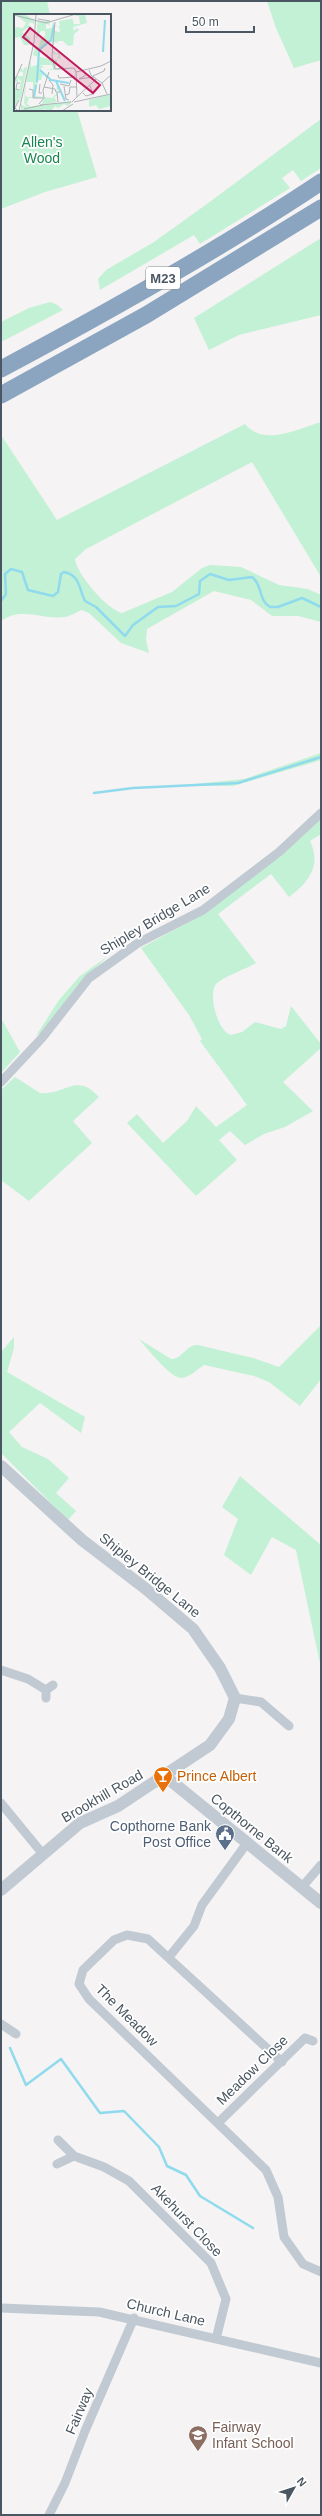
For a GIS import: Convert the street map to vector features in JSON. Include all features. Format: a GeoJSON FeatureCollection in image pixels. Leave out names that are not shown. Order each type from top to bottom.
{"type":"FeatureCollection","features":[{"type":"Feature","properties":{"kind":"highway","name":"M23"},"geometry":{"type":"LineString","coordinates":[[1,368],[84,324],[166,277],[321,182]]}},
{"type":"Feature","properties":{"kind":"highway","name":"M23"},"geometry":{"type":"LineString","coordinates":[[1,395],[146,315],[321,208]]}},
{"type":"Feature","properties":{"kind":"street","name":"Shipley Bridge Lane"},"geometry":{"type":"LineString","coordinates":[[1,1082],[42,1038],[89,978],[138,943],[203,910],[279,852],[321,813]]}},
{"type":"Feature","properties":{"kind":"street","name":"Shipley Bridge Lane"},"geometry":{"type":"LineString","coordinates":[[1,1466],[82,1540],[146,1589],[193,1629],[220,1668],[235,1698]]}},
{"type":"Feature","properties":{"kind":"street"},"geometry":{"type":"LineString","coordinates":[[1,1670],[28,1679],[48,1691]]}},
{"type":"Feature","properties":{"kind":"street"},"geometry":{"type":"LineString","coordinates":[[165,1776],[210,1745],[228,1719],[235,1698],[261,1702],[289,1726]]}},
{"type":"Feature","properties":{"kind":"street","name":"Copthorne Bank"},"geometry":{"type":"LineString","coordinates":[[165,1776],[321,1903]]}},
{"type":"Feature","properties":{"kind":"street","name":"Brookhill Road"},"geometry":{"type":"LineString","coordinates":[[1,1890],[80,1822],[118,1806],[165,1776]]}},
{"type":"Feature","properties":{"kind":"street"},"geometry":{"type":"LineString","coordinates":[[1,1803],[42,1854]]}},
{"type":"Feature","properties":{"kind":"street"},"geometry":{"type":"LineString","coordinates":[[170,1958],[194,1926],[202,1905],[247,1843]]}},
{"type":"Feature","properties":{"kind":"street"},"geometry":{"type":"LineString","coordinates":[[302,1887],[321,1865]]}},
{"type":"Feature","properties":{"kind":"street","name":"The Meadow"},"geometry":{"type":"LineString","coordinates":[[282,2062],[148,1939],[128,1935],[114,1940],[85,1967],[79,1984],[89,1999],[219,2122],[266,2170],[278,2197],[284,2237],[303,2264],[321,2272]]}},
{"type":"Feature","properties":{"kind":"street"},"geometry":{"type":"LineString","coordinates":[[1,2024],[16,2034]]}},
{"type":"Feature","properties":{"kind":"street","name":"Meadow Close"},"geometry":{"type":"LineString","coordinates":[[219,2122],[308,2037]]}},
{"type":"Feature","properties":{"kind":"street","name":"Akehurst Close"},"geometry":{"type":"LineString","coordinates":[[58,2140],[74,2156],[104,2167],[129,2181],[211,2263],[226,2299],[216,2339]]}},
{"type":"Feature","properties":{"kind":"street"},"geometry":{"type":"LineString","coordinates":[[57,2164],[74,2156]]}},
{"type":"Feature","properties":{"kind":"street","name":"Church Lane"},"geometry":{"type":"LineString","coordinates":[[1,2308],[99,2312],[134,2318],[216,2339],[321,2363]]}},
{"type":"Feature","properties":{"kind":"street","name":"Fairway"},"geometry":{"type":"LineString","coordinates":[[49,2515],[65,2483],[85,2431],[134,2318]]}},
{"type":"Feature","properties":{"kind":"green space","name":"Allen's Wood"},"geometry":{"type":"Polygon","coordinates":[[[1,1],[47,1],[50,14],[14,14],[14,111],[77,111],[97,177],[45,192],[1,209],[1,1]]]}},
{"type":"Feature","properties":{"kind":"green space"},"geometry":{"type":"Polygon","coordinates":[[[267,1],[321,1],[321,60],[294,68],[276,28],[267,1]]]}},
{"type":"Feature","properties":{"kind":"green space"},"geometry":{"type":"Polygon","coordinates":[[[321,119],[321,168],[301,181],[293,170],[282,178],[290,188],[200,244],[194,235],[100,290],[98,279],[106,270],[154,242],[321,119]]]}},
{"type":"Feature","properties":{"kind":"green space"},"geometry":{"type":"Polygon","coordinates":[[[321,238],[321,315],[239,335],[209,350],[194,318],[321,238]]]}},
{"type":"Feature","properties":{"kind":"green space"},"geometry":{"type":"Polygon","coordinates":[[[50,302],[56,304],[63,310],[1,342],[1,322],[29,308],[50,302]]]}},
{"type":"Feature","properties":{"kind":"green space"},"geometry":{"type":"Polygon","coordinates":[[[321,422],[321,577],[252,462],[86,549],[75,559],[81,574],[87,582],[101,598],[122,613],[172,592],[202,568],[210,565],[241,567],[279,585],[308,589],[321,595],[321,622],[298,616],[272,616],[251,600],[214,591],[147,629],[146,640],[149,653],[121,643],[89,613],[82,610],[65,617],[16,614],[1,621],[1,435],[57,520],[245,424],[253,431],[271,435],[291,432],[321,422]]]}},
{"type":"Feature","properties":{"kind":"green space"},"geometry":{"type":"Polygon","coordinates":[[[321,753],[321,760],[233,786],[174,786],[244,779],[321,753]]]}},
{"type":"Feature","properties":{"kind":"green space"},"geometry":{"type":"Polygon","coordinates":[[[321,818],[321,834],[310,841],[313,850],[314,866],[307,880],[296,892],[289,897],[271,874],[218,914],[256,963],[221,980],[214,988],[213,994],[213,1002],[218,1019],[226,1032],[231,1035],[242,1032],[255,1022],[281,1029],[286,1026],[291,1006],[321,1044],[321,1048],[283,1082],[313,1111],[285,1127],[264,1134],[245,1145],[230,1131],[219,1140],[237,1160],[196,1196],[127,1123],[137,1114],[163,1143],[187,1121],[196,1106],[216,1127],[247,1105],[200,1041],[202,1039],[189,1015],[141,948],[198,917],[321,818]]]}},
{"type":"Feature","properties":{"kind":"green space"},"geometry":{"type":"Polygon","coordinates":[[[108,956],[78,985],[42,1032],[36,1036],[59,1000],[80,976],[108,956]]]}},
{"type":"Feature","properties":{"kind":"green space"},"geometry":{"type":"Polygon","coordinates":[[[1,1018],[20,1052],[1,1073],[1,1018]]]}},
{"type":"Feature","properties":{"kind":"green space"},"geometry":{"type":"Polygon","coordinates":[[[15,1077],[40,1093],[49,1093],[77,1085],[84,1086],[99,1097],[73,1121],[92,1143],[29,1201],[1,1180],[1,1090],[15,1077]]]}},
{"type":"Feature","properties":{"kind":"green space"},"geometry":{"type":"Polygon","coordinates":[[[321,1325],[321,1379],[300,1406],[269,1382],[254,1376],[204,1365],[188,1376],[182,1378],[177,1377],[159,1362],[139,1339],[171,1359],[179,1357],[190,1347],[198,1345],[253,1358],[279,1367],[321,1325]]]}},
{"type":"Feature","properties":{"kind":"green space"},"geometry":{"type":"Polygon","coordinates":[[[14,1337],[14,1348],[7,1372],[85,1417],[81,1433],[40,1403],[9,1432],[22,1447],[48,1459],[69,1478],[56,1493],[76,1511],[68,1520],[1,1453],[1,1352],[14,1337]]]}},
{"type":"Feature","properties":{"kind":"green space"},"geometry":{"type":"Polygon","coordinates":[[[240,1476],[321,1545],[321,1668],[296,1550],[272,1537],[251,1575],[224,1555],[238,1519],[222,1507],[240,1476]]]}},
{"type":"Feature","properties":{"kind":"waterway"},"geometry":{"type":"LineString","coordinates":[[1,601],[6,594],[5,574],[11,569],[22,572],[28,590],[53,596],[58,592],[61,574],[64,572],[76,579],[85,601],[96,607],[125,636],[133,625],[158,607],[176,606],[199,594],[200,581],[210,574],[229,580],[252,577],[258,584],[266,604],[270,607],[278,607],[302,598],[321,607]]}},
{"type":"Feature","properties":{"kind":"waterway"},"geometry":{"type":"LineString","coordinates":[[94,793],[133,788],[238,783],[321,757]]}},
{"type":"Feature","properties":{"kind":"waterway"},"geometry":{"type":"LineString","coordinates":[[10,2048],[26,2085],[61,2059],[100,2113],[124,2111],[159,2147],[167,2166],[186,2175],[200,2196],[253,2228]]}},
{"type":"Feature","properties":{"kind":"place","name":"Prince Albert"},"geometry":{"type":"Point","coordinates":[163,1793]}},
{"type":"Feature","properties":{"kind":"place","name":"Copthorne Bank Post Office"},"geometry":{"type":"Point","coordinates":[225,1851]}},
{"type":"Feature","properties":{"kind":"place","name":"Fairway Infant School"},"geometry":{"type":"Point","coordinates":[198,2452]}}]}
